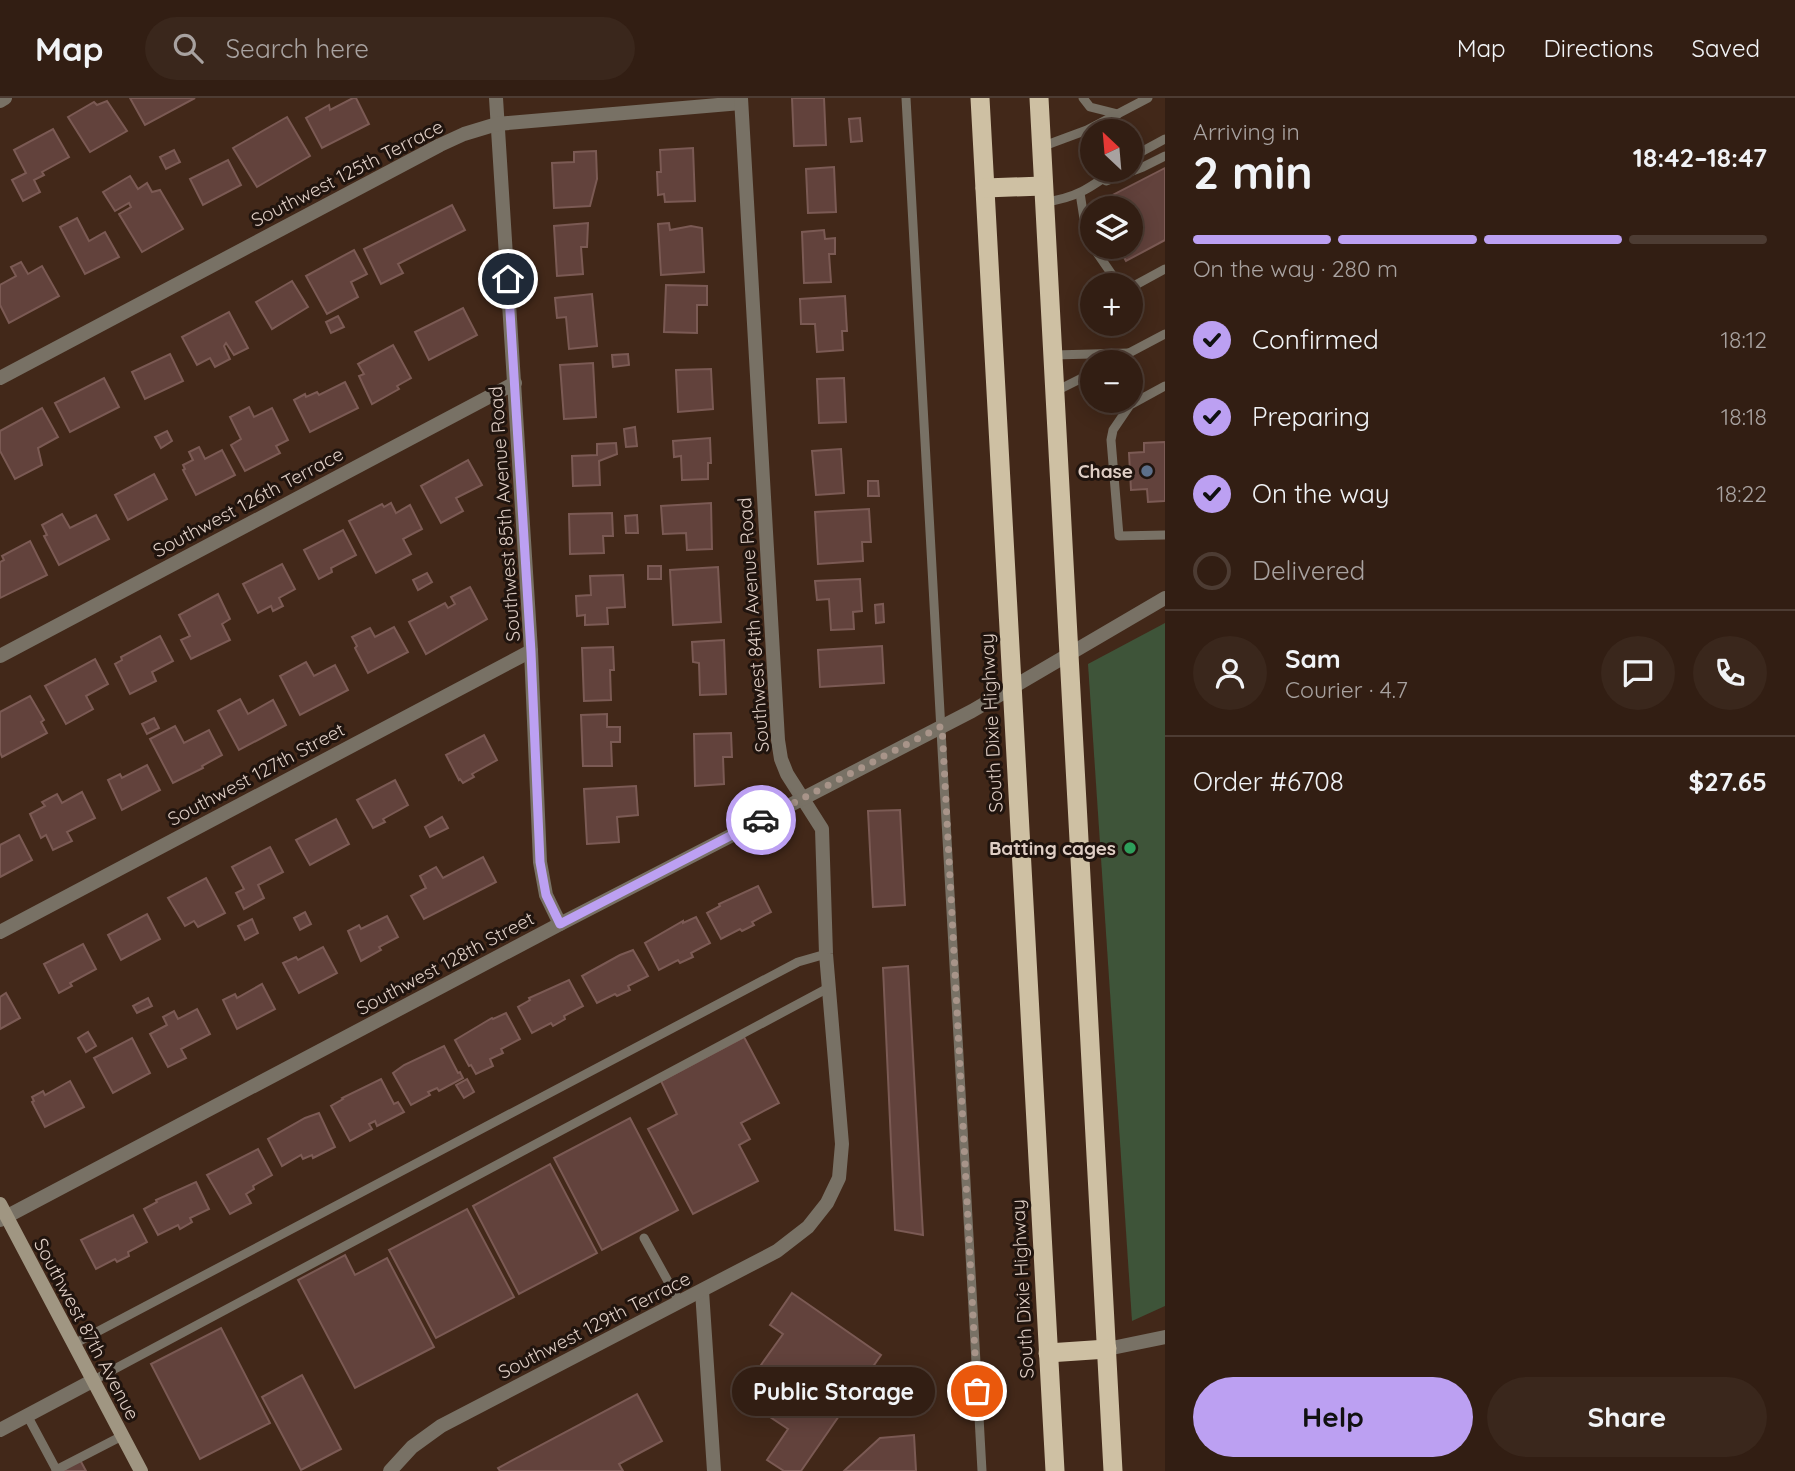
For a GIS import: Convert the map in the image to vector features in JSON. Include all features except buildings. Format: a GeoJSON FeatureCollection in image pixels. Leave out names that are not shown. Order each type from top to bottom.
{"type":"FeatureCollection","features":[{"type":"Feature","properties":{"kind":"highway","name":"South Dixie Highway"},"geometry":{"type":"LineString","coordinates":[[980,98],[1055,1471]]}},
{"type":"Feature","properties":{"kind":"highway"},"geometry":{"type":"LineString","coordinates":[[1039,98],[1113,1471]]}},
{"type":"Feature","properties":{"kind":"highway"},"geometry":{"type":"LineString","coordinates":[[985,188],[1044,194]]}},
{"type":"Feature","properties":{"kind":"highway"},"geometry":{"type":"LineString","coordinates":[[1048,1353],[1107,1349]]}},
{"type":"Feature","properties":{"kind":"main road","name":"Southwest 87th Avenue"},"geometry":{"type":"LineString","coordinates":[[2,1214],[141,1471]]}},
{"type":"Feature","properties":{"kind":"street"},"geometry":{"type":"LineString","coordinates":[[0,100],[5,98]]}},
{"type":"Feature","properties":{"kind":"street","name":"Southwest 85th Avenue Road"},"geometry":{"type":"LineString","coordinates":[[496,98],[531,652],[540,862],[546,895],[560,924]]}},
{"type":"Feature","properties":{"kind":"street","name":"Southwest 125th Terrace"},"geometry":{"type":"LineString","coordinates":[[0,377],[464,134],[497,124],[741,100]]}},
{"type":"Feature","properties":{"kind":"street","name":"Southwest 84th Avenue Road"},"geometry":{"type":"LineString","coordinates":[[741,100],[778,740],[787,774],[822,829],[826,954],[842,1123],[842,1163],[834,1191],[818,1216]]}},
{"type":"Feature","properties":{"kind":"street","name":"Southwest 126th Terrace"},"geometry":{"type":"LineString","coordinates":[[0,656],[515,383]]}},
{"type":"Feature","properties":{"kind":"street","name":"Southwest 128th Street"},"geometry":{"type":"LineString","coordinates":[[2,1214],[942,726],[1013,688],[1165,598]]}},
{"type":"Feature","properties":{"kind":"street","name":"Southwest 127th Street"},"geometry":{"type":"LineString","coordinates":[[0,932],[531,652]]}},
{"type":"Feature","properties":{"kind":"street","name":"Southwest 129th Terrace"},"geometry":{"type":"LineString","coordinates":[[390,1471],[412,1447],[441,1426],[777,1251],[796,1238],[818,1216]]}},
{"type":"Feature","properties":{"kind":"street"},"geometry":{"type":"LineString","coordinates":[[702,1291],[714,1471]]}},
{"type":"Feature","properties":{"kind":"street"},"geometry":{"type":"LineString","coordinates":[[1107,1349],[1165,1336]]}},
{"type":"Feature","properties":{"kind":"street"},"geometry":{"type":"LineString","coordinates":[[0,1430],[94,1380]]}},
{"type":"Feature","properties":{"kind":"lane"},"geometry":{"type":"LineString","coordinates":[[906,98],[982,1471]]}},
{"type":"Feature","properties":{"kind":"lane"},"geometry":{"type":"LineString","coordinates":[[1083,98],[1090,107],[1118,114]]}},
{"type":"Feature","properties":{"kind":"lane"},"geometry":{"type":"LineString","coordinates":[[1041,147],[1077,135],[1135,102],[1148,98]]}},
{"type":"Feature","properties":{"kind":"lane"},"geometry":{"type":"LineString","coordinates":[[1143,151],[1165,139]]}},
{"type":"Feature","properties":{"kind":"lane"},"geometry":{"type":"LineString","coordinates":[[1044,194],[1067,200],[1093,186],[1165,156]]}},
{"type":"Feature","properties":{"kind":"lane"},"geometry":{"type":"LineString","coordinates":[[1093,186],[1098,182]]}},
{"type":"Feature","properties":{"kind":"lane"},"geometry":{"type":"LineString","coordinates":[[1143,280],[1165,269]]}},
{"type":"Feature","properties":{"kind":"lane"},"geometry":{"type":"LineString","coordinates":[[1135,350],[1165,334]]}},
{"type":"Feature","properties":{"kind":"lane"},"geometry":{"type":"LineString","coordinates":[[1054,355],[1080,354]]}},
{"type":"Feature","properties":{"kind":"lane"},"geometry":{"type":"LineString","coordinates":[[1056,391],[1080,379]]}},
{"type":"Feature","properties":{"kind":"lane"},"geometry":{"type":"LineString","coordinates":[[1165,386],[1129,405],[1118,419],[1111,440],[1119,536],[1165,535]]}},
{"type":"Feature","properties":{"kind":"lane"},"geometry":{"type":"LineString","coordinates":[[74,1344],[798,961],[826,954]]}},
{"type":"Feature","properties":{"kind":"lane"},"geometry":{"type":"LineString","coordinates":[[94,1380],[830,986]]}},
{"type":"Feature","properties":{"kind":"lane"},"geometry":{"type":"LineString","coordinates":[[644,1238],[680,1303]]}},
{"type":"Feature","properties":{"kind":"lane"},"geometry":{"type":"LineString","coordinates":[[27,1415],[57,1470],[122,1436]]}},
{"type":"Feature","properties":{"kind":"green space"},"geometry":{"type":"Polygon","coordinates":[[[1165,623],[1165,1306],[1132,1321],[1088,664],[1165,623]]]}},
{"type":"Feature","properties":{"kind":"way so far"},"geometry":{"type":"LineString","coordinates":[[761,820],[942,726],[977,1391]]}},
{"type":"Feature","properties":{"kind":"place","name":"Chase"},"geometry":{"type":"Point","coordinates":[1147,471]}},
{"type":"Feature","properties":{"kind":"place","name":"Batting cages"},"geometry":{"type":"Point","coordinates":[1130,848]}},
{"type":"Feature","properties":{"kind":"place","name":"Public Storage"},"geometry":{"type":"Point","coordinates":[977,1391]}},
{"type":"Feature","properties":{"kind":"route"},"geometry":{"type":"LineString","coordinates":[[508,279],[531,652],[540,862],[547,898],[560,924],[761,820]]}}]}
